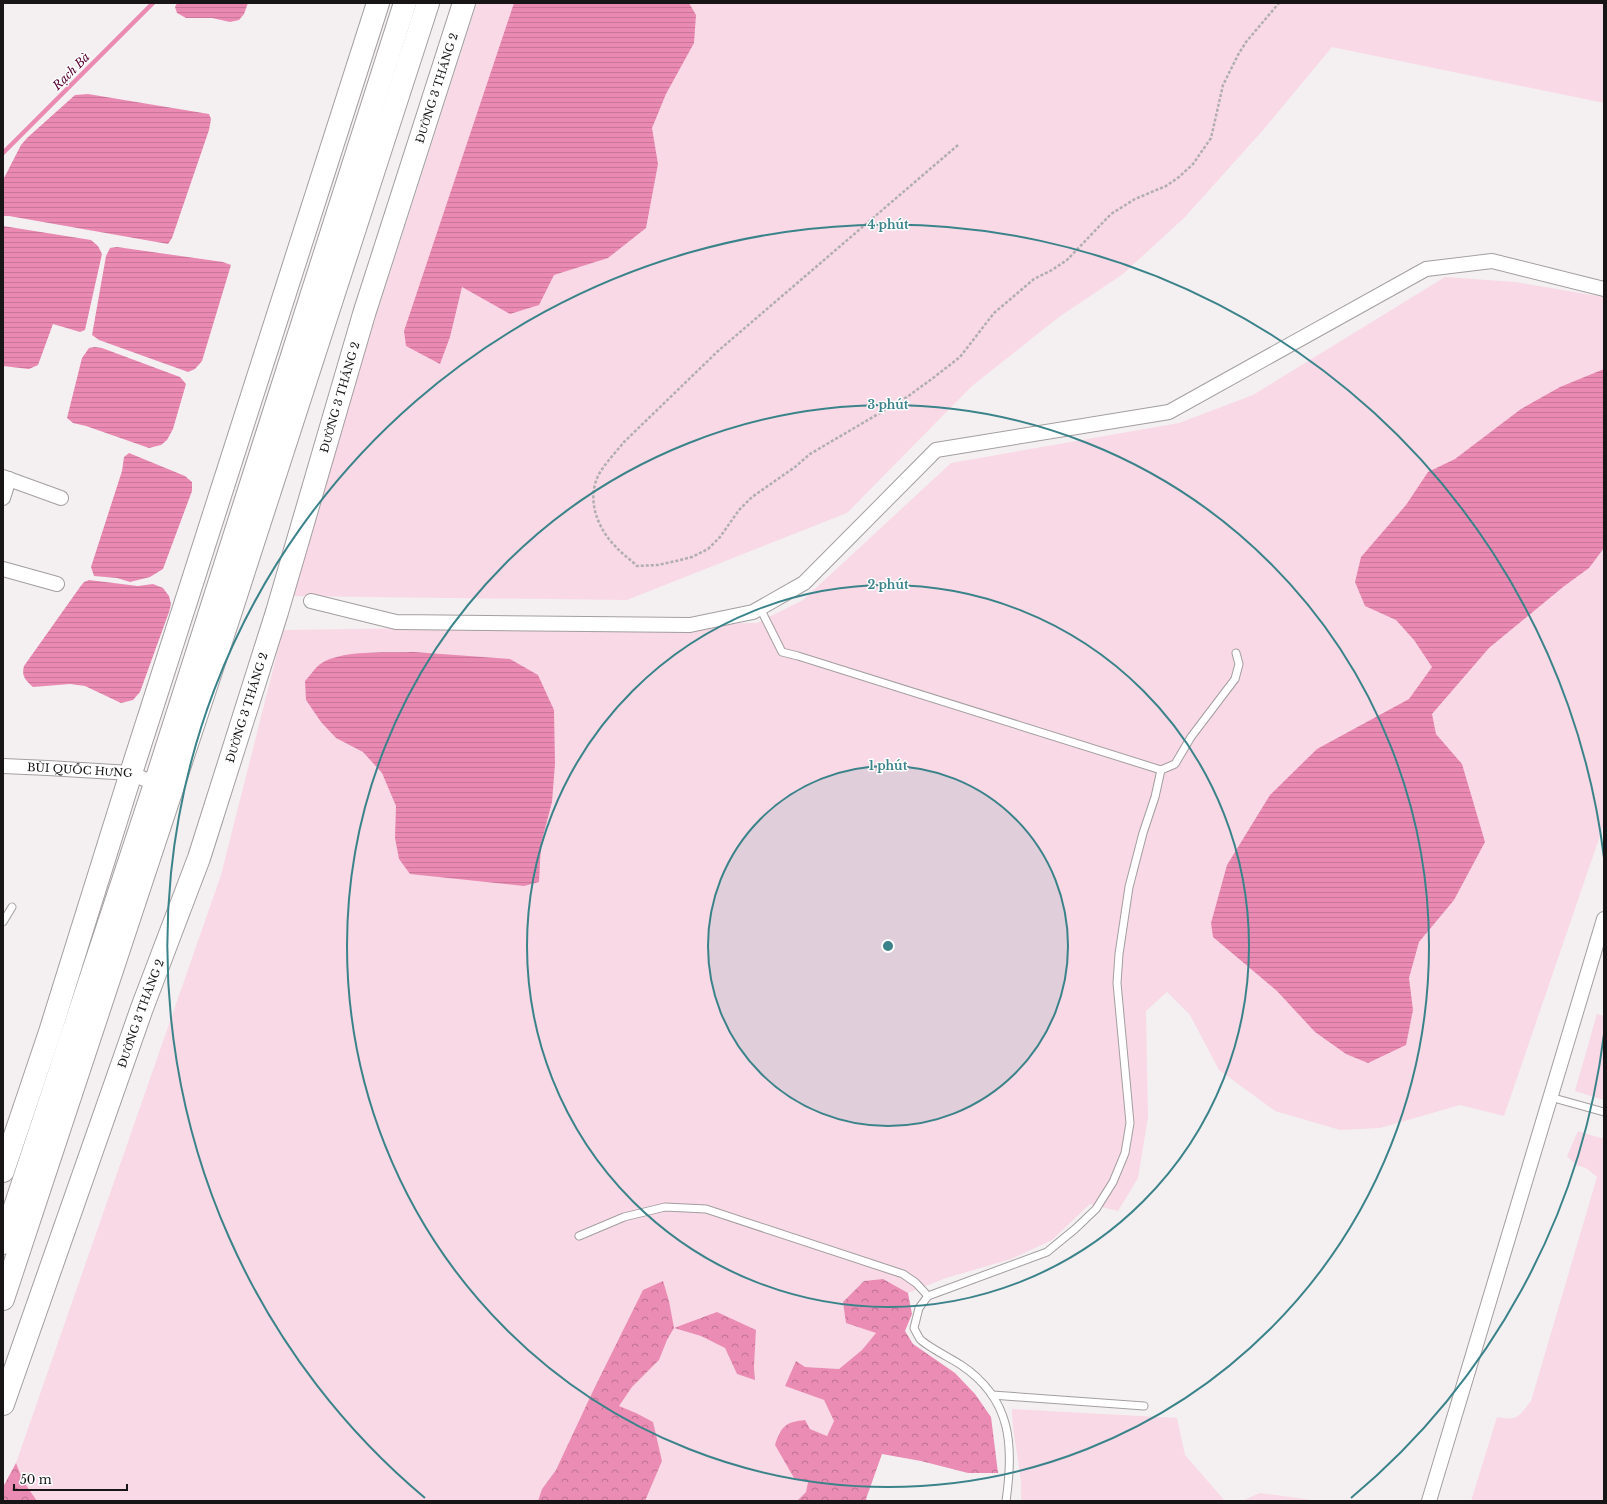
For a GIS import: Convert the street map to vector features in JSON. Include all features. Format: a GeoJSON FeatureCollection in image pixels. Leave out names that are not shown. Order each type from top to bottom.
{"type":"FeatureCollection","features":[{"type":"Feature","properties":{"kind":"main road"},"geometry":{"type":"LineString","coordinates":[[5,1159],[50,1032],[131,773],[378,3]]}},
{"type":"Feature","properties":{"kind":"main road"},"geometry":{"type":"LineString","coordinates":[[3,1243],[155,784],[405,3]]}},
{"type":"Feature","properties":{"kind":"main road"},"geometry":{"type":"LineString","coordinates":[[3,1299],[230,614],[428,3]]}},
{"type":"Feature","properties":{"kind":"main road","name":"ĐƯỜNG 3 THÁNG 2"},"geometry":{"type":"LineString","coordinates":[[3,1404],[142,1008],[199,858],[277,612],[364,314],[464,3]]}},
{"type":"Feature","properties":{"kind":"street"},"geometry":{"type":"LineString","coordinates":[[311,601],[396,622],[690,625],[753,612],[804,583],[936,450],[1169,412],[1426,269],[1492,261],[1604,289]]}},
{"type":"Feature","properties":{"kind":"street"},"geometry":{"type":"LineString","coordinates":[[3,498],[6,478],[61,498]]}},
{"type":"Feature","properties":{"kind":"street"},"geometry":{"type":"LineString","coordinates":[[3,569],[57,584]]}},
{"type":"Feature","properties":{"kind":"street","name":"BÙI QUỐC HƯNG"},"geometry":{"type":"LineString","coordinates":[[3,766],[131,773],[155,784]]}},
{"type":"Feature","properties":{"kind":"street"},"geometry":{"type":"LineString","coordinates":[[1429,1501],[1604,918]]}},
{"type":"Feature","properties":{"kind":"lane"},"geometry":{"type":"LineString","coordinates":[[760,608],[782,652],[1161,770],[1175,764],[1191,736],[1235,679],[1239,664],[1236,653]]}},
{"type":"Feature","properties":{"kind":"lane"},"geometry":{"type":"LineString","coordinates":[[1006,1501],[1010,1461],[1009,1436],[997,1402],[988,1388],[968,1370],[921,1340],[914,1328],[919,1308],[928,1296],[1047,1252],[1096,1209],[1113,1182],[1125,1153],[1130,1124],[1117,983],[1119,954],[1129,887],[1143,833],[1155,797],[1161,770]]}},
{"type":"Feature","properties":{"kind":"lane"},"geometry":{"type":"LineString","coordinates":[[3,922],[12,907]]}},
{"type":"Feature","properties":{"kind":"lane"},"geometry":{"type":"LineString","coordinates":[[1550,1097],[1604,1112]]}},
{"type":"Feature","properties":{"kind":"lane"},"geometry":{"type":"LineString","coordinates":[[579,1236],[624,1217],[665,1207],[706,1209],[903,1274],[916,1283],[928,1296]]}},
{"type":"Feature","properties":{"kind":"lane"},"geometry":{"type":"LineString","coordinates":[[992,1395],[1144,1406]]}},
{"type":"Feature","properties":{"kind":"path"},"geometry":{"type":"LineString","coordinates":[[958,145],[718,351],[610,458],[599,475],[593,491],[596,518],[607,537],[616,548],[637,566],[658,565],[676,561],[692,557],[708,549],[720,537],[739,510],[752,496],[796,467],[810,454],[907,397],[933,378],[960,356],[994,313],[1034,279],[1067,260],[1111,214],[1135,199],[1166,186],[1179,177],[1193,164],[1211,138],[1223,85],[1238,55],[1246,42],[1279,3]]}},
{"type":"Feature","properties":{"kind":"shaded area"},"geometry":{"type":"Polygon","coordinates":[[[177,3],[248,3],[244,14],[239,20],[230,22],[212,18],[186,18],[177,13],[175,7],[177,3]]]}},
{"type":"Feature","properties":{"kind":"shaded area"},"geometry":{"type":"Polygon","coordinates":[[[477,3],[1604,3],[1604,103],[1332,47],[1264,129],[1185,217],[1123,274],[1059,317],[972,386],[847,513],[627,600],[286,596],[477,3]]]}},
{"type":"Feature","properties":{"kind":"shaded area"},"geometry":{"type":"Polygon","coordinates":[[[514,3],[689,3],[696,15],[694,43],[666,94],[652,128],[658,164],[646,228],[608,258],[554,275],[539,305],[510,314],[462,287],[450,337],[440,364],[406,346],[404,331],[514,3]]]}},
{"type":"Feature","properties":{"kind":"shaded area"},"geometry":{"type":"Polygon","coordinates":[[[88,94],[209,114],[211,119],[209,130],[172,238],[168,244],[3,216],[3,180],[21,145],[75,95],[88,94]]]}},
{"type":"Feature","properties":{"kind":"shaded area"},"geometry":{"type":"Polygon","coordinates":[[[3,226],[91,240],[98,246],[102,254],[85,330],[80,332],[53,324],[38,365],[29,369],[3,366],[3,226]]]}},
{"type":"Feature","properties":{"kind":"shaded area"},"geometry":{"type":"Polygon","coordinates":[[[117,247],[223,262],[231,265],[202,361],[195,369],[188,372],[99,340],[92,335],[106,256],[110,248],[117,247]]]}},
{"type":"Feature","properties":{"kind":"shaded area"},"geometry":{"type":"Polygon","coordinates":[[[1445,277],[1515,282],[1604,297],[1604,824],[1504,1116],[1460,1105],[1380,1128],[1340,1130],[1275,1111],[1219,1070],[1190,1015],[1167,992],[1146,1011],[1148,1117],[1138,1178],[1118,1211],[1090,1204],[1052,1240],[1011,1259],[946,1278],[908,1293],[883,1279],[864,1281],[843,1302],[876,1333],[862,1350],[839,1369],[805,1367],[785,1386],[824,1400],[834,1421],[827,1436],[810,1429],[779,1432],[775,1445],[794,1478],[808,1482],[806,1492],[797,1501],[645,1501],[662,1461],[657,1442],[636,1413],[618,1406],[632,1387],[659,1360],[667,1340],[674,1328],[556,1470],[542,1489],[538,1501],[6,1501],[16,1463],[221,875],[283,630],[757,623],[803,600],[951,463],[1179,423],[1253,395],[1445,277]],[[675,1328],[701,1336],[725,1348],[737,1374],[755,1379],[754,1367],[756,1330],[675,1328]]]}},
{"type":"Feature","properties":{"kind":"shaded area"},"geometry":{"type":"Polygon","coordinates":[[[89,348],[102,348],[180,377],[186,384],[173,429],[167,440],[161,445],[149,448],[86,426],[73,423],[67,418],[82,358],[89,348]]]}},
{"type":"Feature","properties":{"kind":"shaded area"},"geometry":{"type":"Polygon","coordinates":[[[1604,369],[1604,548],[1589,568],[1563,587],[1489,648],[1432,714],[1436,734],[1462,764],[1485,842],[1454,900],[1419,942],[1409,978],[1413,1010],[1406,1045],[1368,1063],[1346,1054],[1315,1032],[1277,991],[1213,937],[1211,923],[1227,865],[1270,795],[1317,749],[1409,699],[1432,667],[1414,640],[1396,620],[1365,606],[1355,582],[1361,557],[1406,505],[1428,472],[1455,459],[1521,409],[1560,387],[1604,369]]]}},
{"type":"Feature","properties":{"kind":"shaded area"},"geometry":{"type":"Polygon","coordinates":[[[129,453],[185,476],[192,482],[192,491],[163,569],[150,577],[130,582],[117,578],[94,576],[91,567],[122,471],[124,457],[129,453]]]}},
{"type":"Feature","properties":{"kind":"shaded area"},"geometry":{"type":"Polygon","coordinates":[[[89,580],[138,586],[153,584],[163,588],[169,596],[171,604],[169,612],[140,692],[133,700],[121,703],[85,686],[70,684],[33,687],[26,680],[23,673],[24,666],[80,587],[84,582],[89,580]]]}},
{"type":"Feature","properties":{"kind":"shaded area"},"geometry":{"type":"Polygon","coordinates":[[[414,652],[510,659],[538,675],[554,710],[555,764],[552,802],[541,844],[539,882],[524,886],[410,874],[399,859],[395,838],[396,806],[382,773],[363,752],[336,738],[321,722],[306,700],[305,681],[319,665],[328,660],[351,654],[414,652]]]}},
{"type":"Feature","properties":{"kind":"shaded area"},"geometry":{"type":"Polygon","coordinates":[[[1597,1014],[1604,1016],[1604,1100],[1575,1091],[1597,1014]]]}},
{"type":"Feature","properties":{"kind":"shaded area"},"geometry":{"type":"Polygon","coordinates":[[[1578,1131],[1604,1139],[1604,1501],[1471,1501],[1497,1417],[1514,1418],[1523,1411],[1531,1401],[1597,1177],[1586,1168],[1576,1165],[1567,1156],[1578,1131]]]}},
{"type":"Feature","properties":{"kind":"shaded area"},"geometry":{"type":"Polygon","coordinates":[[[1012,1409],[1177,1418],[1185,1455],[1225,1501],[1021,1501],[1020,1478],[1012,1421],[1012,1409]]]}},
{"type":"Feature","properties":{"kind":"shaded area"},"geometry":{"type":"Polygon","coordinates":[[[1260,1493],[1319,1501],[1242,1501],[1260,1493]]]}},
{"type":"Feature","properties":{"kind":"green space"},"geometry":{"type":"Polygon","coordinates":[[[883,1279],[908,1293],[912,1314],[905,1331],[913,1344],[955,1373],[975,1394],[991,1417],[998,1473],[968,1473],[921,1461],[882,1454],[866,1499],[867,1501],[797,1501],[806,1492],[808,1482],[794,1478],[775,1445],[780,1433],[785,1426],[793,1422],[805,1420],[810,1429],[827,1436],[834,1421],[824,1400],[785,1386],[796,1361],[805,1367],[839,1369],[862,1350],[876,1333],[846,1323],[843,1302],[864,1281],[883,1279]]]}},
{"type":"Feature","properties":{"kind":"green space"},"geometry":{"type":"Polygon","coordinates":[[[663,1281],[669,1301],[674,1328],[667,1340],[659,1360],[632,1387],[619,1406],[653,1422],[662,1461],[645,1501],[538,1501],[542,1489],[556,1470],[643,1290],[663,1281]]]}},
{"type":"Feature","properties":{"kind":"green space"},"geometry":{"type":"Polygon","coordinates":[[[717,1312],[756,1330],[754,1367],[755,1380],[737,1374],[725,1348],[701,1336],[674,1328],[717,1312]]]}},
{"type":"Feature","properties":{"kind":"green space"},"geometry":{"type":"Polygon","coordinates":[[[16,1463],[23,1481],[37,1501],[3,1501],[3,1487],[16,1463]]]}},
{"type":"Feature","properties":{"kind":"waterway","name":"Rạch Bà"},"geometry":{"type":"LineString","coordinates":[[3,153],[153,3]]}}]}
